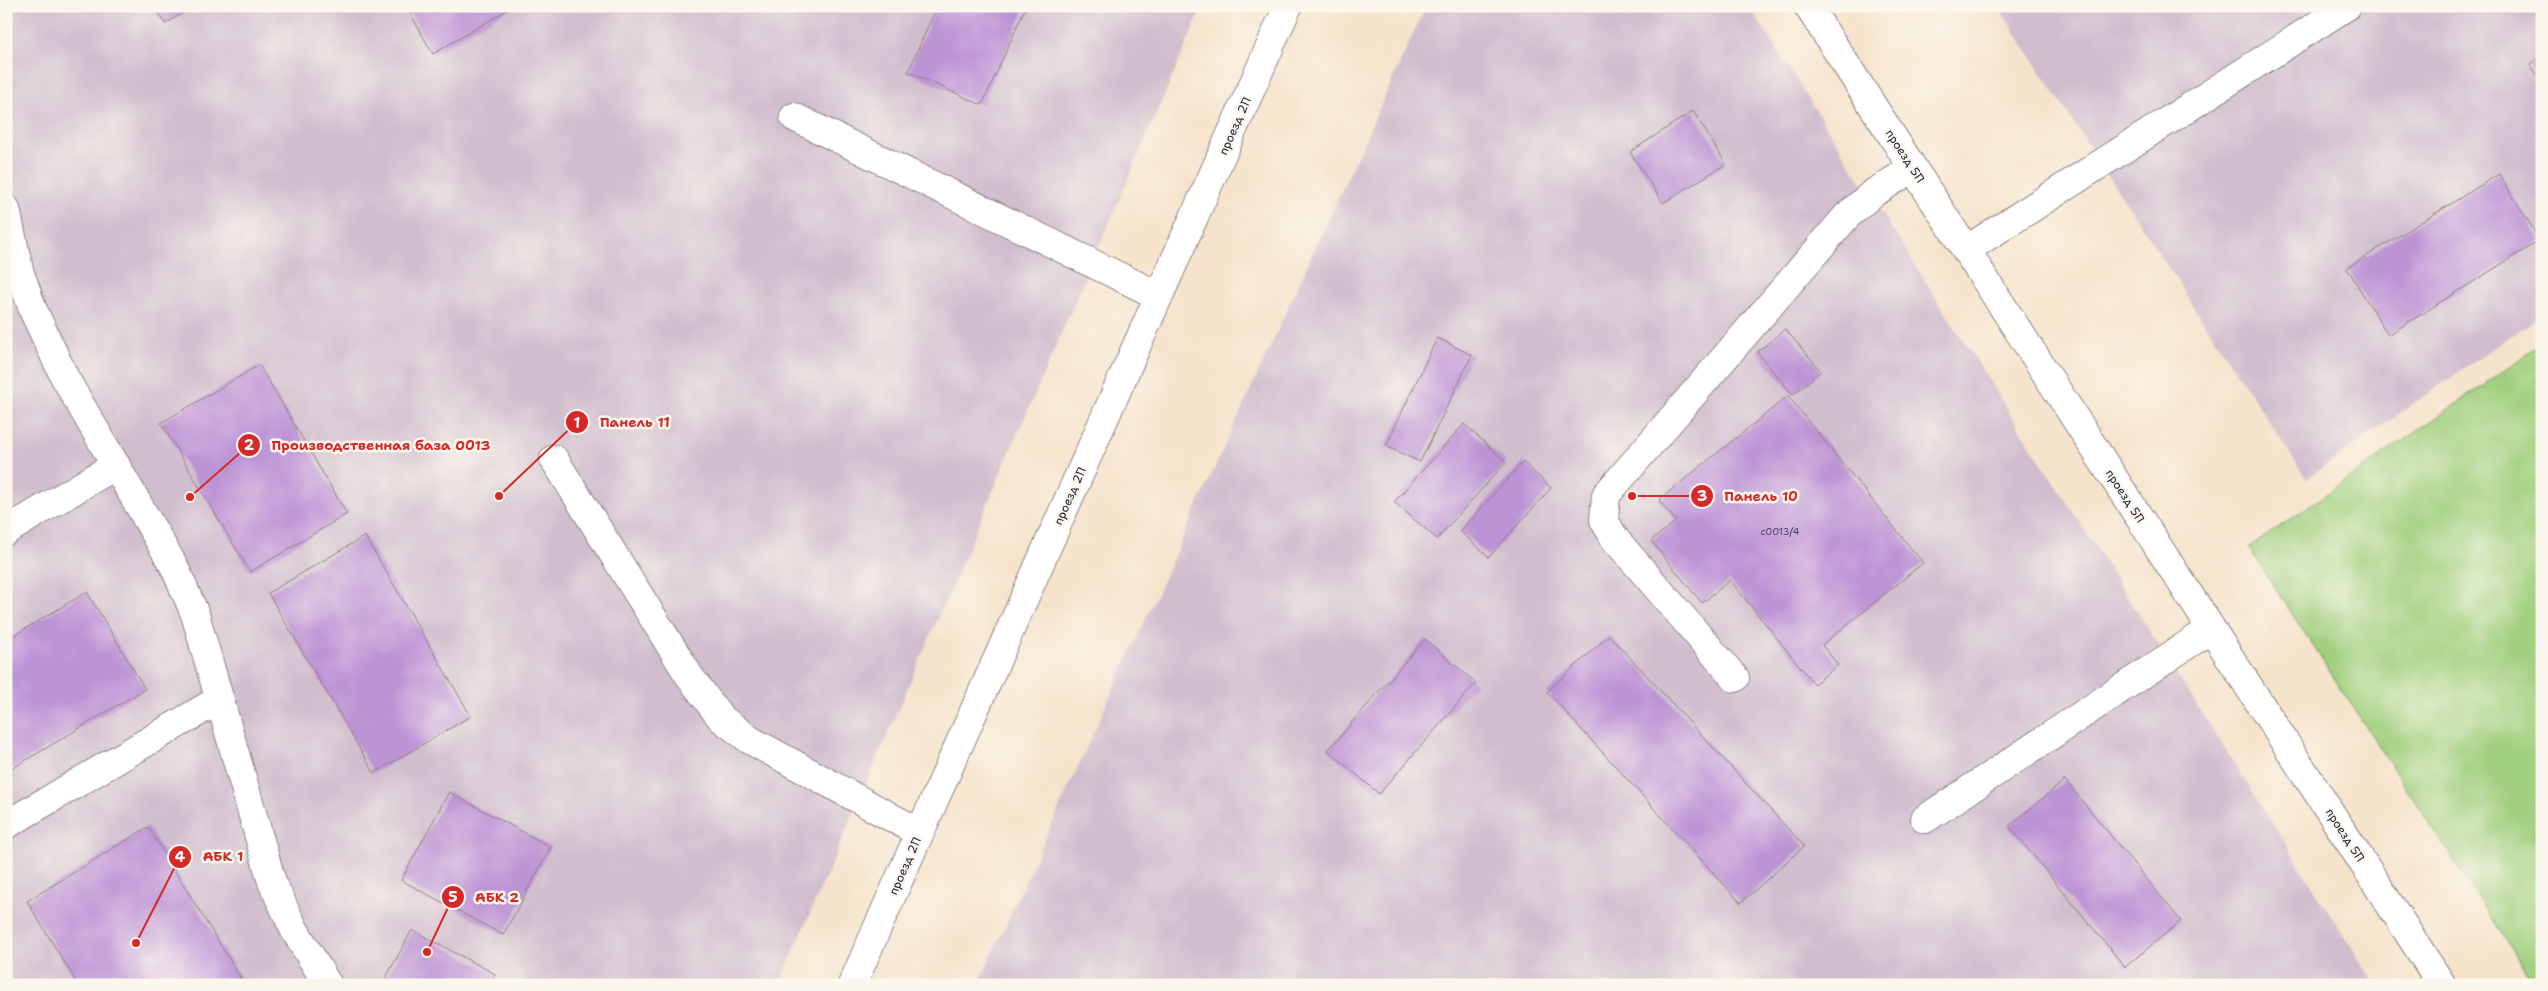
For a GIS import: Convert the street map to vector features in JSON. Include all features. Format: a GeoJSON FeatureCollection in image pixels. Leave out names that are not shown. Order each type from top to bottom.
{"type":"FeatureCollection","features":[{"type":"Feature","properties":{"kind":"street","name":"проезд 2П"},"geometry":{"type":"LineString","coordinates":[[852,985],[1288,6]]}},
{"type":"Feature","properties":{"kind":"street","name":"проезд 5П"},"geometry":{"type":"LineString","coordinates":[[1808,6],[2442,985]]}},
{"type":"Feature","properties":{"kind":"street"},"geometry":{"type":"LineString","coordinates":[[1966,250],[2347,6]]}},
{"type":"Feature","properties":{"kind":"street"},"geometry":{"type":"LineString","coordinates":[[794,117],[1159,296]]}},
{"type":"Feature","properties":{"kind":"street"},"geometry":{"type":"LineString","coordinates":[[1735,678],[1615,539],[1604,520],[1606,495],[1846,217],[1872,194],[1913,168]]}},
{"type":"Feature","properties":{"kind":"street"},"geometry":{"type":"LineString","coordinates":[[6,209],[19,270],[33,310],[65,378],[174,566],[195,614],[272,882],[294,929],[328,985]]}},
{"type":"Feature","properties":{"kind":"street"},"geometry":{"type":"LineString","coordinates":[[554,459],[690,677],[721,718],[758,744],[920,833]]}},
{"type":"Feature","properties":{"kind":"street"},"geometry":{"type":"LineString","coordinates":[[6,532],[116,465]]}},
{"type":"Feature","properties":{"kind":"street"},"geometry":{"type":"LineString","coordinates":[[1925,819],[2211,628]]}},
{"type":"Feature","properties":{"kind":"street"},"geometry":{"type":"LineString","coordinates":[[6,825],[220,699]]}},
{"type":"Feature","properties":{"kind":"shaded area"},"geometry":{"type":"Polygon","coordinates":[[[6,6],[1203,6],[779,985],[6,985],[6,6]]]}},
{"type":"Feature","properties":{"kind":"shaded area"},"geometry":{"type":"Polygon","coordinates":[[[1426,6],[1749,6],[2376,985],[978,985],[1426,6]]]}},
{"type":"Feature","properties":{"kind":"shaded area"},"geometry":{"type":"Polygon","coordinates":[[[1998,6],[2542,6],[2542,314],[2306,479],[1998,6]]]}},
{"type":"Feature","properties":{"kind":"green space"},"geometry":{"type":"Polygon","coordinates":[[[2542,344],[2542,985],[2535,985],[2249,548],[2542,344]]]}},
{"type":"Feature","properties":{"kind":"building"},"geometry":{"type":"Polygon","coordinates":[[[155,6],[195,6],[165,24],[155,6]]]}},
{"type":"Feature","properties":{"kind":"building"},"geometry":{"type":"Polygon","coordinates":[[[406,6],[514,6],[433,54],[406,6]]]}},
{"type":"Feature","properties":{"kind":"building"},"geometry":{"type":"Polygon","coordinates":[[[937,6],[1026,6],[982,105],[908,72],[937,6]]]}},
{"type":"Feature","properties":{"kind":"building"},"geometry":{"type":"Polygon","coordinates":[[[2542,56],[2542,82],[2530,64],[2542,56]]]}},
{"type":"Feature","properties":{"kind":"building"},"geometry":{"type":"Polygon","coordinates":[[[1693,111],[1726,164],[1663,203],[1630,152],[1693,111]]]}},
{"type":"Feature","properties":{"kind":"building"},"geometry":{"type":"Polygon","coordinates":[[[2499,174],[2540,240],[2388,335],[2347,268],[2499,174]]]}},
{"type":"Feature","properties":{"kind":"building"},"geometry":{"type":"Polygon","coordinates":[[[1785,329],[1821,371],[1793,395],[1757,352],[1785,329]]]}},
{"type":"Feature","properties":{"kind":"building"},"geometry":{"type":"Polygon","coordinates":[[[1437,338],[1472,355],[1420,462],[1386,446],[1437,338]]]}},
{"type":"Feature","properties":{"kind":"building"},"geometry":{"type":"Polygon","coordinates":[[[259,365],[347,514],[250,572],[161,423],[259,365]]]}},
{"type":"Feature","properties":{"kind":"building"},"geometry":{"type":"Polygon","coordinates":[[[1788,396],[1923,563],[1822,645],[1838,665],[1814,684],[1730,580],[1702,603],[1651,541],[1676,521],[1659,500],[1788,396]]]}},
{"type":"Feature","properties":{"kind":"building"},"geometry":{"type":"Polygon","coordinates":[[[1464,424],[1506,462],[1437,539],[1394,502],[1464,424]]]}},
{"type":"Feature","properties":{"kind":"building"},"geometry":{"type":"Polygon","coordinates":[[[1523,462],[1551,488],[1489,557],[1460,531],[1523,462]]]}},
{"type":"Feature","properties":{"kind":"building"},"geometry":{"type":"Polygon","coordinates":[[[365,536],[471,716],[374,773],[268,593],[365,536]]]}},
{"type":"Feature","properties":{"kind":"building"},"geometry":{"type":"Polygon","coordinates":[[[87,592],[145,689],[6,772],[6,640],[87,592]]]}},
{"type":"Feature","properties":{"kind":"building"},"geometry":{"type":"Polygon","coordinates":[[[1609,635],[1804,846],[1741,903],[1547,692],[1609,635]]]}},
{"type":"Feature","properties":{"kind":"building"},"geometry":{"type":"Polygon","coordinates":[[[1425,639],[1476,683],[1379,794],[1328,750],[1425,639]]]}},
{"type":"Feature","properties":{"kind":"building"},"geometry":{"type":"Polygon","coordinates":[[[2065,780],[2181,921],[2125,967],[2009,826],[2065,780]]]}},
{"type":"Feature","properties":{"kind":"building"},"geometry":{"type":"Polygon","coordinates":[[[449,792],[551,847],[503,935],[401,880],[449,792]]]}},
{"type":"Feature","properties":{"kind":"building"},"geometry":{"type":"Polygon","coordinates":[[[148,827],[245,985],[78,985],[27,901],[148,827]]]}},
{"type":"Feature","properties":{"kind":"building"},"geometry":{"type":"Polygon","coordinates":[[[412,930],[495,974],[490,985],[382,985],[412,930]]]}},
{"type":"Feature","properties":{"kind":"place","name":"Панель 11"},"geometry":{"type":"Point","coordinates":[499,496]}},
{"type":"Feature","properties":{"kind":"place","name":"Панель 10"},"geometry":{"type":"Point","coordinates":[1632,496]}},
{"type":"Feature","properties":{"kind":"place","name":"Производственная база 0013"},"geometry":{"type":"Point","coordinates":[190,497]}},
{"type":"Feature","properties":{"kind":"place","name":"АБК 1"},"geometry":{"type":"Point","coordinates":[136,943]}},
{"type":"Feature","properties":{"kind":"place","name":"АБК 2"},"geometry":{"type":"Point","coordinates":[427,952]}}]}
